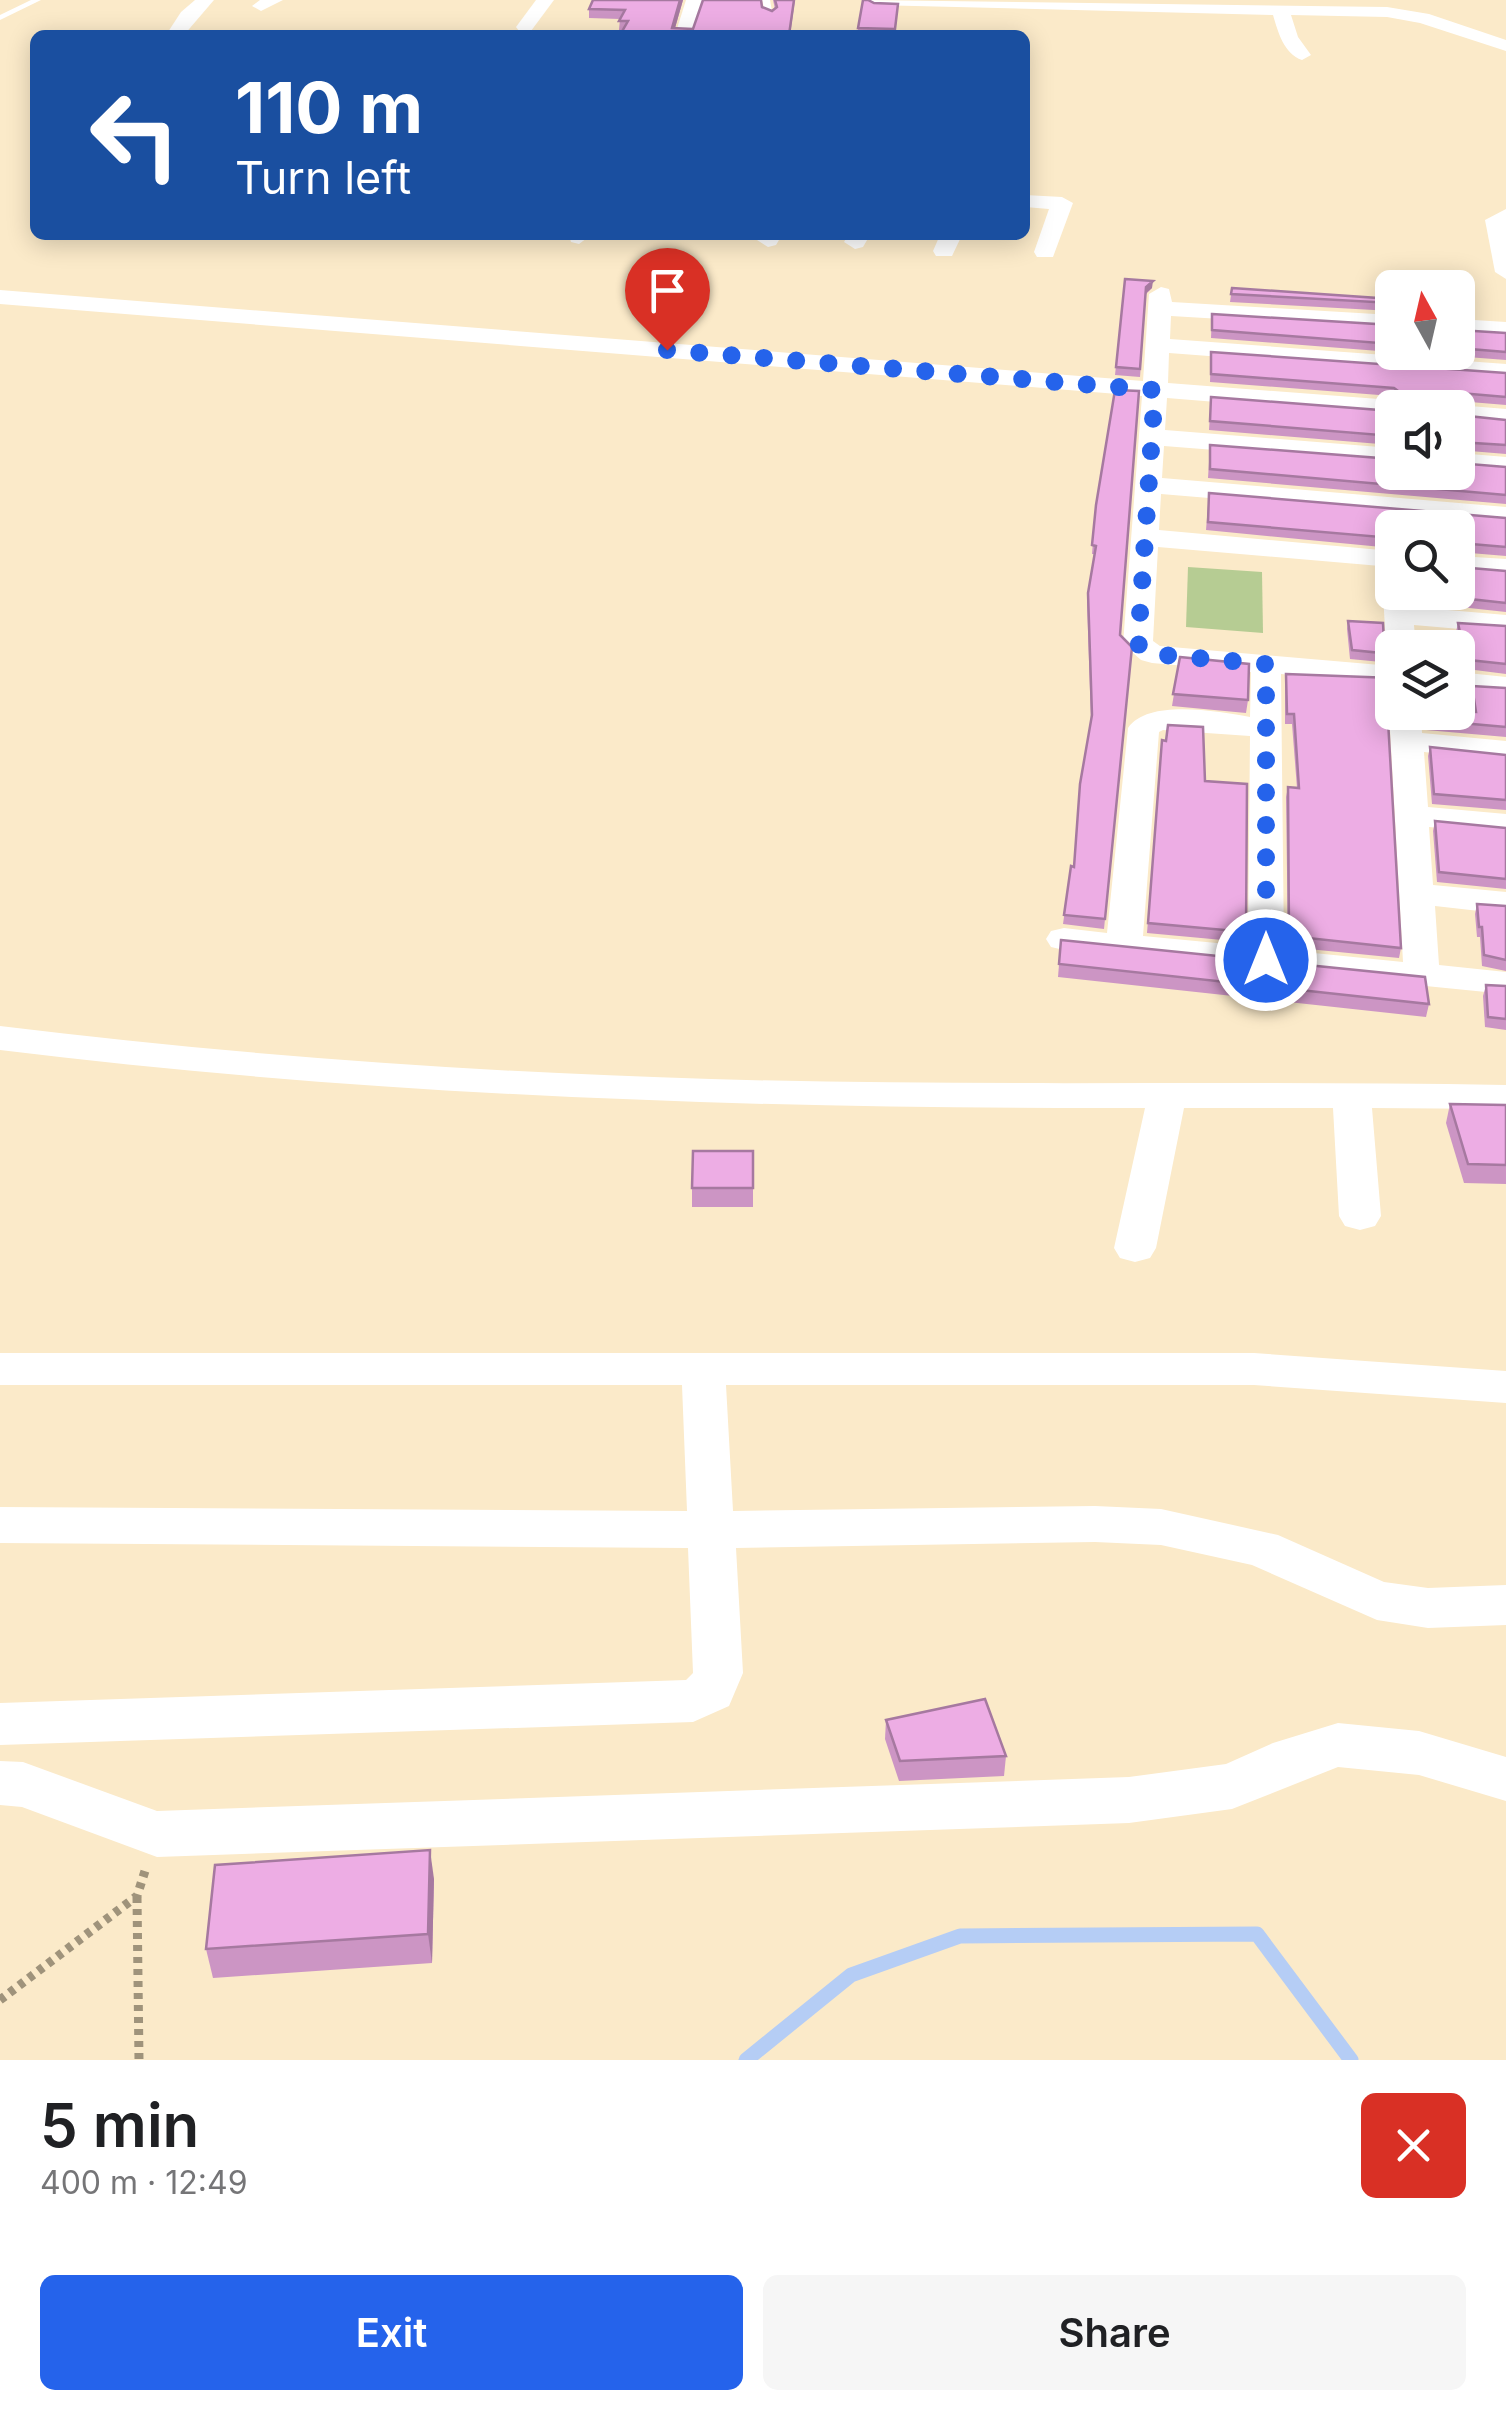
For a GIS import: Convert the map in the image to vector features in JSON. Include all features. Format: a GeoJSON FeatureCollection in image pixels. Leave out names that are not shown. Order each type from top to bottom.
{"type":"FeatureCollection","features":[{"type":"Feature","properties":{"kind":"street"},"geometry":{"type":"LineString","coordinates":[[178,30],[205,0]]}},
{"type":"Feature","properties":{"kind":"street"},"geometry":{"type":"LineString","coordinates":[[525,27],[545,0]]}},
{"type":"Feature","properties":{"kind":"street"},"geometry":{"type":"LineString","coordinates":[[686,30],[695,0]]}},
{"type":"Feature","properties":{"kind":"street"},"geometry":{"type":"LineString","coordinates":[[874,0],[1268,6],[1401,14],[1506,46]]}},
{"type":"Feature","properties":{"kind":"street"},"geometry":{"type":"LineString","coordinates":[[1268,6],[1302,54]]}},
{"type":"Feature","properties":{"kind":"street"},"geometry":{"type":"LineString","coordinates":[[1180,7],[1190,30]]}},
{"type":"Feature","properties":{"kind":"street"},"geometry":{"type":"LineString","coordinates":[[1030,201],[1062,203],[1045,252]]}},
{"type":"Feature","properties":{"kind":"street"},"geometry":{"type":"LineString","coordinates":[[1506,216],[1496,220],[1506,272]]}},
{"type":"Feature","properties":{"kind":"street"},"geometry":{"type":"LineString","coordinates":[[0,298],[1375,407]]}},
{"type":"Feature","properties":{"kind":"street"},"geometry":{"type":"LineString","coordinates":[[1375,320],[1161,301],[1138,644],[1152,654],[1375,674]]}},
{"type":"Feature","properties":{"kind":"street"},"geometry":{"type":"LineString","coordinates":[[1475,327],[1506,328]]}},
{"type":"Feature","properties":{"kind":"street"},"geometry":{"type":"LineString","coordinates":[[1158,345],[1506,371]]}},
{"type":"Feature","properties":{"kind":"street"},"geometry":{"type":"LineString","coordinates":[[1475,414],[1506,417]]}},
{"type":"Feature","properties":{"kind":"street"},"geometry":{"type":"LineString","coordinates":[[1152,437],[1375,455]]}},
{"type":"Feature","properties":{"kind":"street"},"geometry":{"type":"LineString","coordinates":[[1475,462],[1506,464]]}},
{"type":"Feature","properties":{"kind":"street"},"geometry":{"type":"LineString","coordinates":[[1149,485],[1506,515]]}},
{"type":"Feature","properties":{"kind":"street"},"geometry":{"type":"LineString","coordinates":[[1145,537],[1375,557]]}},
{"type":"Feature","properties":{"kind":"street"},"geometry":{"type":"LineString","coordinates":[[1475,565],[1506,568]]}},
{"type":"Feature","properties":{"kind":"street"},"geometry":{"type":"LineString","coordinates":[[1430,610],[1506,624]]}},
{"type":"Feature","properties":{"kind":"street"},"geometry":{"type":"LineString","coordinates":[[1266,664],[1266,960]]}},
{"type":"Feature","properties":{"kind":"street"},"geometry":{"type":"LineString","coordinates":[[1475,683],[1506,686]]}},
{"type":"Feature","properties":{"kind":"street"},"geometry":{"type":"LineString","coordinates":[[1124,945],[1144,728],[1150,722],[1168,719],[1264,728]]}},
{"type":"Feature","properties":{"kind":"street"},"geometry":{"type":"LineString","coordinates":[[1406,730],[1422,977]]}},
{"type":"Feature","properties":{"kind":"street"},"geometry":{"type":"LineString","coordinates":[[1418,730],[1506,751]]}},
{"type":"Feature","properties":{"kind":"street"},"geometry":{"type":"LineString","coordinates":[[1412,815],[1506,824]]}},
{"type":"Feature","properties":{"kind":"street"},"geometry":{"type":"LineString","coordinates":[[1416,894],[1506,903]]}},
{"type":"Feature","properties":{"kind":"street"},"geometry":{"type":"LineString","coordinates":[[1064,939],[1506,983]]}},
{"type":"Feature","properties":{"kind":"street"},"geometry":{"type":"LineString","coordinates":[[0,1038],[146,1057],[480,1083],[952,1095],[1506,1097]]}},
{"type":"Feature","properties":{"kind":"street"},"geometry":{"type":"LineString","coordinates":[[1135,1248],[1167,1094]]}},
{"type":"Feature","properties":{"kind":"street"},"geometry":{"type":"LineString","coordinates":[[1352,1094],[1360,1216]]}},
{"type":"Feature","properties":{"kind":"street"},"geometry":{"type":"LineString","coordinates":[[0,1369],[1254,1368],[1506,1387]]}},
{"type":"Feature","properties":{"kind":"street"},"geometry":{"type":"LineString","coordinates":[[0,1724],[694,1701],[711,1691],[718,1673],[702,1370]]}},
{"type":"Feature","properties":{"kind":"street"},"geometry":{"type":"LineString","coordinates":[[0,1525],[711,1530],[1095,1524],[1161,1527],[1262,1548],[1378,1601],[1428,1608],[1506,1605]]}},
{"type":"Feature","properties":{"kind":"street"},"geometry":{"type":"LineString","coordinates":[[0,1783],[23,1785],[157,1834],[1128,1800],[1232,1786],[1338,1745],[1419,1753],[1506,1779]]}},
{"type":"Feature","properties":{"kind":"lane"},"geometry":{"type":"LineString","coordinates":[[0,18],[37,0]]}},
{"type":"Feature","properties":{"kind":"lane"},"geometry":{"type":"LineString","coordinates":[[766,0],[770,14]]}},
{"type":"Feature","properties":{"kind":"path"},"geometry":{"type":"LineString","coordinates":[[139,2060],[137,1896],[157,1834]]}},
{"type":"Feature","properties":{"kind":"path"},"geometry":{"type":"LineString","coordinates":[[0,2000],[137,1896]]}},
{"type":"Feature","properties":{"kind":"green space"},"geometry":{"type":"Polygon","coordinates":[[[1188,567],[1262,572],[1263,633],[1186,627],[1188,567]]]}},
{"type":"Feature","properties":{"kind":"building"},"geometry":{"type":"Polygon","coordinates":[[[593,0],[680,0],[672,28],[693,29],[703,0],[761,0],[762,7],[772,11],[777,7],[775,0],[794,0],[790,30],[623,30],[628,21],[619,21],[625,10],[589,9],[593,0]]]}},
{"type":"Feature","properties":{"kind":"building"},"geometry":{"type":"Polygon","coordinates":[[[863,0],[898,4],[895,29],[858,28],[863,0]]]}},
{"type":"Feature","properties":{"kind":"building"},"geometry":{"type":"Polygon","coordinates":[[[1125,279],[1153,281],[1146,287],[1140,369],[1116,367],[1125,279]]]}},
{"type":"Feature","properties":{"kind":"building"},"geometry":{"type":"Polygon","coordinates":[[[1232,288],[1375,298],[1375,302],[1231,294],[1232,288]]]}},
{"type":"Feature","properties":{"kind":"building"},"geometry":{"type":"Polygon","coordinates":[[[1212,314],[1375,324],[1375,343],[1212,330],[1212,314]]]}},
{"type":"Feature","properties":{"kind":"building"},"geometry":{"type":"Polygon","coordinates":[[[1475,331],[1506,333],[1506,352],[1475,349],[1475,331]]]}},
{"type":"Feature","properties":{"kind":"building"},"geometry":{"type":"Polygon","coordinates":[[[1211,352],[1375,364],[1375,370],[1506,373],[1506,397],[1475,394],[1475,390],[1397,390],[1211,374],[1211,352]]]}},
{"type":"Feature","properties":{"kind":"building"},"geometry":{"type":"Polygon","coordinates":[[[1115,390],[1139,391],[1120,635],[1132,647],[1105,919],[1064,915],[1071,866],[1074,867],[1080,784],[1092,715],[1088,593],[1096,546],[1092,545],[1096,505],[1115,390]]]}},
{"type":"Feature","properties":{"kind":"building"},"geometry":{"type":"Polygon","coordinates":[[[1211,397],[1375,410],[1375,435],[1210,421],[1211,397]]]}},
{"type":"Feature","properties":{"kind":"building"},"geometry":{"type":"Polygon","coordinates":[[[1475,417],[1506,420],[1506,445],[1475,443],[1475,417]]]}},
{"type":"Feature","properties":{"kind":"building"},"geometry":{"type":"Polygon","coordinates":[[[1210,445],[1375,458],[1375,483],[1210,469],[1210,445]]]}},
{"type":"Feature","properties":{"kind":"building"},"geometry":{"type":"Polygon","coordinates":[[[1475,464],[1506,467],[1506,495],[1449,490],[1475,490],[1475,464]]]}},
{"type":"Feature","properties":{"kind":"building"},"geometry":{"type":"Polygon","coordinates":[[[1209,493],[1411,510],[1375,510],[1375,537],[1208,522],[1209,493]]]}},
{"type":"Feature","properties":{"kind":"building"},"geometry":{"type":"Polygon","coordinates":[[[1475,515],[1506,518],[1506,547],[1475,544],[1475,515]]]}},
{"type":"Feature","properties":{"kind":"building"},"geometry":{"type":"Polygon","coordinates":[[[1475,568],[1506,571],[1506,603],[1475,600],[1475,568]]]}},
{"type":"Feature","properties":{"kind":"building"},"geometry":{"type":"Polygon","coordinates":[[[1348,621],[1383,623],[1383,630],[1375,630],[1375,652],[1352,650],[1348,621]]]}},
{"type":"Feature","properties":{"kind":"building"},"geometry":{"type":"Polygon","coordinates":[[[1458,623],[1506,626],[1506,664],[1475,661],[1475,630],[1459,630],[1458,623]]]}},
{"type":"Feature","properties":{"kind":"building"},"geometry":{"type":"Polygon","coordinates":[[[1180,657],[1249,664],[1248,700],[1173,694],[1180,657]]]}},
{"type":"Feature","properties":{"kind":"building"},"geometry":{"type":"Polygon","coordinates":[[[1286,674],[1375,677],[1375,730],[1389,730],[1401,948],[1289,936],[1288,787],[1299,788],[1294,714],[1287,714],[1286,674]]]}},
{"type":"Feature","properties":{"kind":"building"},"geometry":{"type":"Polygon","coordinates":[[[1475,686],[1506,688],[1506,727],[1475,724],[1475,686]]]}},
{"type":"Feature","properties":{"kind":"building"},"geometry":{"type":"Polygon","coordinates":[[[1168,725],[1203,727],[1205,781],[1247,784],[1246,932],[1148,923],[1162,740],[1166,741],[1168,725]]]}},
{"type":"Feature","properties":{"kind":"building"},"geometry":{"type":"Polygon","coordinates":[[[1430,747],[1506,755],[1506,800],[1434,794],[1430,747]]]}},
{"type":"Feature","properties":{"kind":"building"},"geometry":{"type":"Polygon","coordinates":[[[1435,821],[1506,828],[1506,879],[1439,872],[1435,821]]]}},
{"type":"Feature","properties":{"kind":"building"},"geometry":{"type":"Polygon","coordinates":[[[1477,904],[1506,906],[1506,960],[1484,955],[1477,904]]]}},
{"type":"Feature","properties":{"kind":"building"},"geometry":{"type":"Polygon","coordinates":[[[1061,940],[1425,977],[1429,1004],[1059,964],[1061,940]]]}},
{"type":"Feature","properties":{"kind":"building"},"geometry":{"type":"Polygon","coordinates":[[[1486,985],[1506,986],[1506,1019],[1488,1017],[1486,985]]]}},
{"type":"Feature","properties":{"kind":"building"},"geometry":{"type":"Polygon","coordinates":[[[1450,1104],[1506,1105],[1506,1165],[1468,1164],[1450,1104]]]}},
{"type":"Feature","properties":{"kind":"building"},"geometry":{"type":"Polygon","coordinates":[[[693,1151],[753,1151],[753,1188],[692,1188],[693,1151]]]}},
{"type":"Feature","properties":{"kind":"building"},"geometry":{"type":"Polygon","coordinates":[[[985,1699],[1006,1756],[900,1761],[886,1720],[985,1699]]]}},
{"type":"Feature","properties":{"kind":"building"},"geometry":{"type":"Polygon","coordinates":[[[430,1850],[428,1934],[206,1949],[215,1865],[430,1850]]]}},
{"type":"Feature","properties":{"kind":"waterway"},"geometry":{"type":"LineString","coordinates":[[746,2060],[851,1975],[960,1936],[1257,1934],[1351,2060]]}},
{"type":"Feature","properties":{"kind":"route"},"geometry":{"type":"LineString","coordinates":[[667,350],[1155,390],[1138,644],[1152,654],[1266,664],[1266,960]]}}]}
